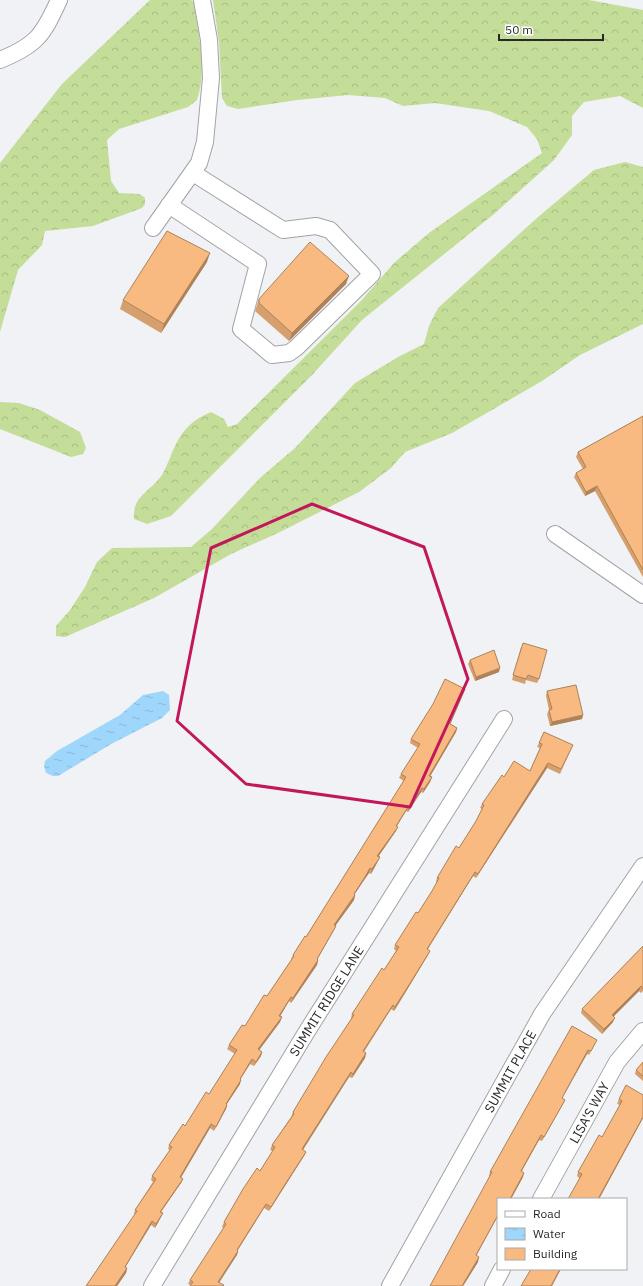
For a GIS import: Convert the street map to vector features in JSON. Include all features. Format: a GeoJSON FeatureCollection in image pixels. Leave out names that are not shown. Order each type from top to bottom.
{"type":"FeatureCollection","features":[{"type":"Feature","properties":{"kind":"street"},"geometry":{"type":"LineString","coordinates":[[0,60],[32,43],[46,28],[59,0]]}},
{"type":"Feature","properties":{"kind":"street"},"geometry":{"type":"LineString","coordinates":[[153,228],[193,173],[199,163],[205,142],[211,78],[209,40],[202,0]]}},
{"type":"Feature","properties":{"kind":"street"},"geometry":{"type":"LineString","coordinates":[[169,205],[258,264],[242,329],[272,355],[289,353],[296,348],[372,274],[330,230],[316,226],[283,230],[193,173]]}},
{"type":"Feature","properties":{"kind":"street"},"geometry":{"type":"LineString","coordinates":[[555,534],[643,595]]}},
{"type":"Feature","properties":{"kind":"street","name":"SUMMIT RIDGE LANE"},"geometry":{"type":"LineString","coordinates":[[152,1286],[313,1021],[504,719]]}},
{"type":"Feature","properties":{"kind":"street","name":"SUMMIT PLACE"},"geometry":{"type":"LineString","coordinates":[[390,1286],[542,1014],[643,866]]}},
{"type":"Feature","properties":{"kind":"street","name":"LISA'S WAY"},"geometry":{"type":"LineString","coordinates":[[542,1198],[617,1062],[643,1031]]}},
{"type":"Feature","properties":{"kind":"street"},"geometry":{"type":"LineString","coordinates":[[493,1286],[501,1270]]}},
{"type":"Feature","properties":{"kind":"highlighted area"},"geometry":{"type":"Polygon","coordinates":[[[312,504],[424,547],[468,679],[410,807],[246,784],[177,721],[211,548],[312,504]]]}},
{"type":"Feature","properties":{"kind":"green space"},"geometry":{"type":"Polygon","coordinates":[[[150,0],[191,0],[194,2],[202,63],[202,76],[197,100],[188,107],[119,129],[107,140],[111,181],[119,193],[140,194],[145,198],[145,204],[142,208],[93,226],[45,231],[42,245],[18,270],[0,332],[0,163],[62,84],[150,0]]]}},
{"type":"Feature","properties":{"kind":"green space"},"geometry":{"type":"Polygon","coordinates":[[[213,0],[589,0],[643,10],[643,108],[620,96],[584,102],[572,116],[572,135],[554,160],[494,214],[362,320],[312,375],[171,516],[147,524],[134,519],[136,505],[139,499],[162,475],[177,443],[190,425],[211,412],[224,419],[228,427],[237,424],[361,301],[394,263],[429,233],[542,153],[537,139],[527,127],[489,111],[435,103],[403,106],[385,98],[348,95],[297,100],[238,109],[227,106],[222,98],[219,42],[213,0]]]}},
{"type":"Feature","properties":{"kind":"green space"},"geometry":{"type":"Polygon","coordinates":[[[625,162],[643,167],[643,324],[580,355],[542,381],[452,433],[405,452],[391,468],[359,492],[280,532],[231,554],[154,598],[65,637],[56,636],[56,626],[70,610],[85,587],[97,562],[112,548],[191,547],[212,529],[261,477],[295,448],[355,383],[398,357],[424,344],[429,326],[438,308],[538,217],[594,170],[625,162]]]}},
{"type":"Feature","properties":{"kind":"green space"},"geometry":{"type":"Polygon","coordinates":[[[0,402],[19,403],[40,410],[80,432],[86,448],[83,454],[71,457],[0,429],[0,402]]]}},
{"type":"Feature","properties":{"kind":"water"},"geometry":{"type":"Polygon","coordinates":[[[163,691],[169,695],[170,710],[162,718],[113,743],[58,776],[53,776],[46,773],[44,766],[45,761],[57,751],[120,715],[143,695],[163,691]]]}},
{"type":"Feature","properties":{"kind":"building"},"geometry":{"type":"Polygon","coordinates":[[[167,231],[210,253],[164,324],[123,300],[167,231]]]}},
{"type":"Feature","properties":{"kind":"building"},"geometry":{"type":"Polygon","coordinates":[[[310,242],[349,276],[292,333],[259,303],[259,299],[310,242]]]}},
{"type":"Feature","properties":{"kind":"building"},"geometry":{"type":"Polygon","coordinates":[[[643,416],[643,570],[597,486],[586,492],[576,473],[586,467],[578,452],[643,416]]]}},
{"type":"Feature","properties":{"kind":"building"},"geometry":{"type":"Polygon","coordinates":[[[523,643],[547,650],[539,679],[528,675],[526,679],[513,675],[523,643]]]}},
{"type":"Feature","properties":{"kind":"building"},"geometry":{"type":"Polygon","coordinates":[[[494,650],[500,668],[476,677],[470,660],[494,650]]]}},
{"type":"Feature","properties":{"kind":"building"},"geometry":{"type":"Polygon","coordinates":[[[445,679],[465,689],[450,724],[457,728],[429,776],[432,777],[424,789],[422,788],[409,808],[408,807],[396,826],[398,827],[377,856],[380,857],[372,869],[370,868],[354,894],[355,895],[334,925],[336,926],[317,959],[318,960],[293,998],[291,997],[279,1016],[282,1017],[258,1049],[262,1052],[256,1062],[252,1059],[226,1104],[227,1105],[216,1127],[211,1124],[180,1177],[183,1179],[160,1212],[163,1213],[156,1224],[152,1221],[125,1267],[127,1268],[115,1286],[86,1286],[137,1211],[135,1210],[156,1179],[152,1176],[172,1147],[169,1145],[183,1124],[185,1126],[206,1092],[209,1094],[237,1050],[229,1045],[242,1025],[245,1026],[264,995],[267,996],[294,956],[293,955],[305,936],[306,937],[406,777],[401,774],[420,744],[411,739],[433,704],[445,679]]]}},
{"type":"Feature","properties":{"kind":"building"},"geometry":{"type":"Polygon","coordinates":[[[576,685],[583,715],[552,722],[549,710],[552,709],[547,691],[576,685]]]}},
{"type":"Feature","properties":{"kind":"building"},"geometry":{"type":"Polygon","coordinates":[[[544,732],[573,745],[561,769],[548,763],[478,874],[475,872],[427,949],[430,951],[409,985],[395,1007],[393,1005],[363,1051],[366,1053],[353,1074],[351,1072],[302,1149],[306,1152],[271,1207],[266,1204],[237,1250],[238,1251],[218,1282],[224,1285],[190,1286],[193,1282],[190,1280],[226,1224],[224,1222],[243,1189],[257,1168],[260,1171],[275,1147],[272,1145],[294,1114],[293,1112],[326,1057],[354,1015],[352,1014],[382,968],[384,970],[399,947],[395,945],[416,912],[418,913],[432,891],[439,878],[437,878],[456,846],[459,848],[476,821],[484,805],[482,804],[502,775],[504,777],[514,761],[530,771],[542,744],[539,743],[544,732]]]}},
{"type":"Feature","properties":{"kind":"building"},"geometry":{"type":"Polygon","coordinates":[[[643,946],[643,989],[641,986],[612,1015],[615,1018],[604,1029],[582,1009],[643,946]]]}},
{"type":"Feature","properties":{"kind":"building"},"geometry":{"type":"Polygon","coordinates":[[[572,1026],[597,1040],[591,1051],[588,1050],[562,1098],[565,1100],[544,1137],[541,1135],[521,1171],[524,1173],[511,1198],[497,1198],[497,1217],[476,1255],[479,1257],[462,1286],[430,1286],[492,1172],[490,1172],[572,1026]]]}},
{"type":"Feature","properties":{"kind":"building"},"geometry":{"type":"Polygon","coordinates":[[[643,1062],[643,1076],[636,1070],[643,1062]]]}},
{"type":"Feature","properties":{"kind":"building"},"geometry":{"type":"Polygon","coordinates":[[[626,1085],[643,1095],[643,1117],[599,1198],[569,1198],[582,1174],[578,1172],[599,1135],[602,1137],[622,1101],[619,1099],[626,1085]]]}},
{"type":"Feature","properties":{"kind":"building"},"geometry":{"type":"Polygon","coordinates":[[[530,1270],[559,1270],[551,1286],[521,1286],[530,1270]]]}}]}
